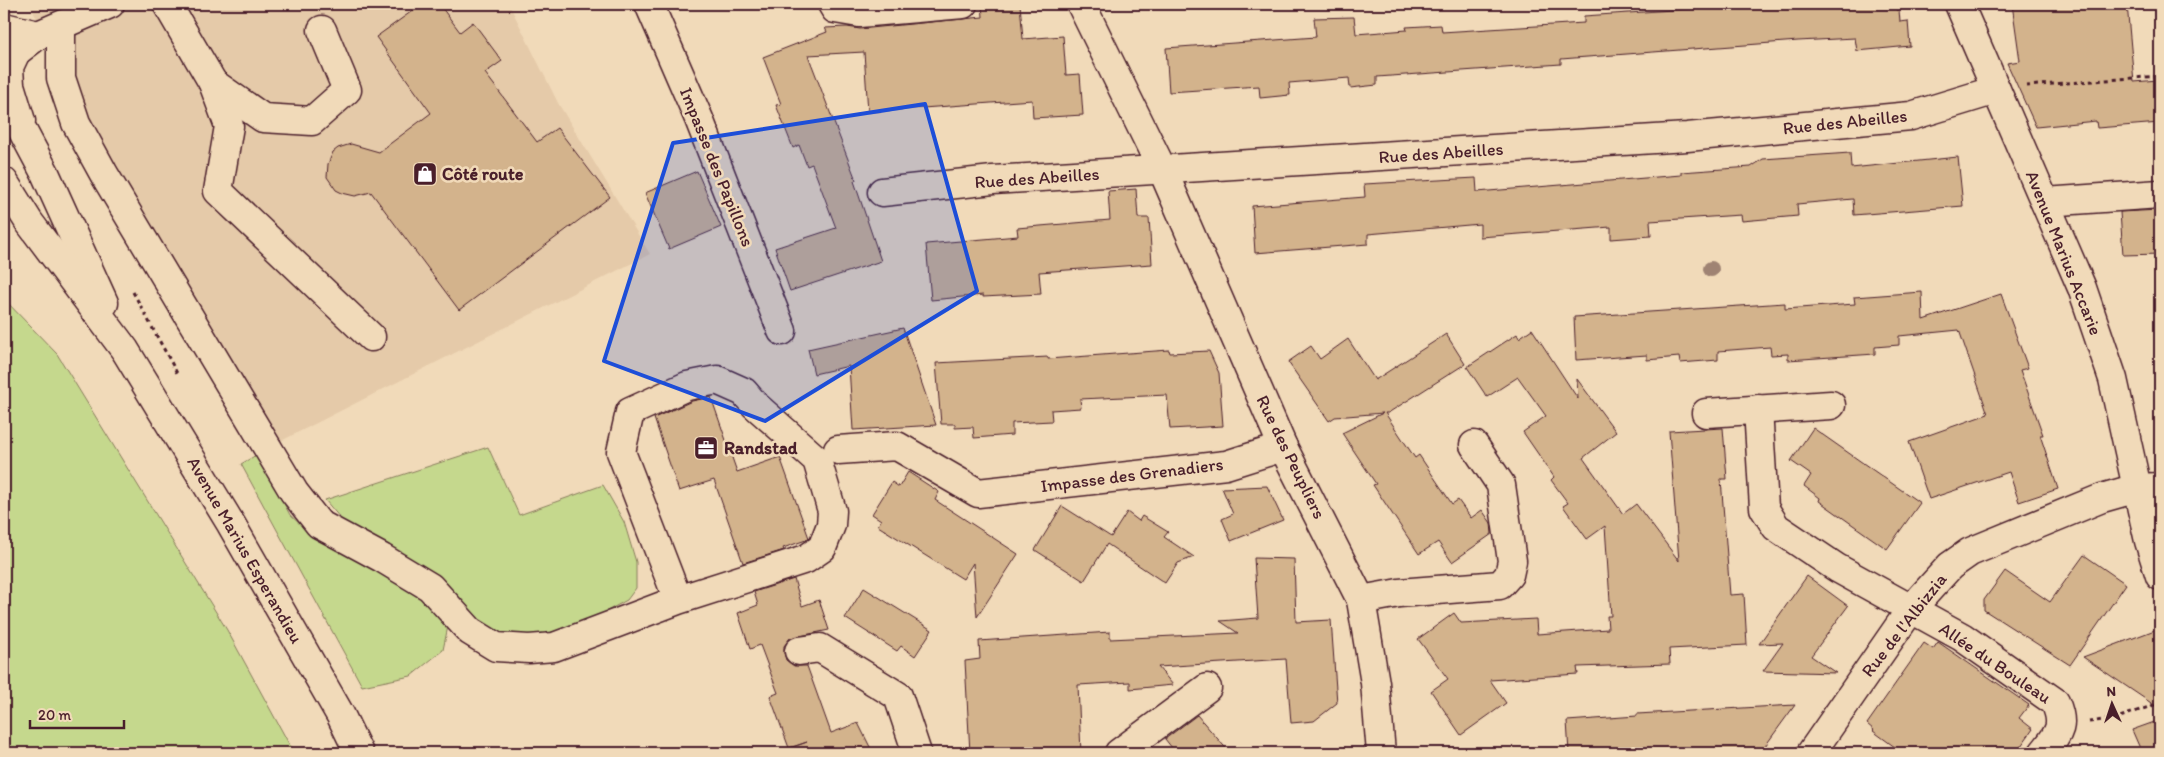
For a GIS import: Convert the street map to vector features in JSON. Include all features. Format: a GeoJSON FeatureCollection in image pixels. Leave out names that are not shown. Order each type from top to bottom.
{"type":"FeatureCollection","features":[{"type":"Feature","properties":{"kind":"street"},"geometry":{"type":"LineString","coordinates":[[26,139],[10,85],[10,54],[49,31],[110,4]]}},
{"type":"Feature","properties":{"kind":"street"},"geometry":{"type":"LineString","coordinates":[[167,4],[213,83],[229,126],[218,191],[371,337]]}},
{"type":"Feature","properties":{"kind":"street","name":"Impasse des Papillons"},"geometry":{"type":"LineString","coordinates":[[649,4],[700,119],[782,332]]}},
{"type":"Feature","properties":{"kind":"street"},"geometry":{"type":"LineString","coordinates":[[832,4],[835,9],[860,13],[963,4]]}},
{"type":"Feature","properties":{"kind":"street","name":"Rue des Peupliers"},"geometry":{"type":"LineString","coordinates":[[1081,4],[1163,170],[1283,447],[1361,600],[1375,683],[1381,753]]}},
{"type":"Feature","properties":{"kind":"street","name":"Avenue Marius Accarie"},"geometry":{"type":"LineString","coordinates":[[1959,4],[2082,288],[2149,488],[2149,541],[2160,576]]}},
{"type":"Feature","properties":{"kind":"street"},"geometry":{"type":"LineString","coordinates":[[4,27],[49,31]]}},
{"type":"Feature","properties":{"kind":"street"},"geometry":{"type":"LineString","coordinates":[[213,83],[263,118],[312,121],[347,90],[322,30]]}},
{"type":"Feature","properties":{"kind":"street"},"geometry":{"type":"LineString","coordinates":[[49,31],[76,122],[104,174],[289,483],[319,524],[382,558],[430,587],[470,631],[496,647],[529,649],[554,647],[678,600],[806,559],[822,548],[831,525],[832,511],[817,460],[755,406],[744,392],[717,380],[687,386],[630,412],[621,452],[678,600]]}},
{"type":"Feature","properties":{"kind":"street","name":"Rue des Abeilles"},"geometry":{"type":"LineString","coordinates":[[882,192],[993,180],[1687,137],[1911,116],[1996,90]]}},
{"type":"Feature","properties":{"kind":"street","name":"Avenue Marius Esperandieu"},"geometry":{"type":"LineString","coordinates":[[4,96],[45,173],[125,350]]}},
{"type":"Feature","properties":{"kind":"street","name":"Avenue Marius Esperandieu"},"geometry":{"type":"LineString","coordinates":[[4,182],[29,222],[125,350],[231,524],[341,716],[359,753]]}},
{"type":"Feature","properties":{"kind":"street"},"geometry":{"type":"LineString","coordinates":[[2045,202],[2160,194]]}},
{"type":"Feature","properties":{"kind":"street"},"geometry":{"type":"LineString","coordinates":[[1706,413],[1831,406]]}},
{"type":"Feature","properties":{"kind":"street","name":"Allée du Bouleau"},"geometry":{"type":"LineString","coordinates":[[1758,409],[1764,508],[1776,528],[1837,568],[1962,637],[2055,702],[2061,715],[2061,726],[2057,736],[2043,753]]}},
{"type":"Feature","properties":{"kind":"street"},"geometry":{"type":"LineString","coordinates":[[1361,600],[1399,593],[1500,585],[1509,575],[1512,561],[1501,485],[1474,445]]}},
{"type":"Feature","properties":{"kind":"street","name":"Impasse des Grenadiers"},"geometry":{"type":"LineString","coordinates":[[838,450],[897,446],[978,492],[1226,465],[1283,447]]}},
{"type":"Feature","properties":{"kind":"street","name":"Rue de l'Albizzia"},"geometry":{"type":"LineString","coordinates":[[1811,753],[1911,609],[1950,566],[1970,552],[2102,498],[2149,488]]}},
{"type":"Feature","properties":{"kind":"street"},"geometry":{"type":"LineString","coordinates":[[799,651],[820,648],[898,696],[917,753]]}},
{"type":"Feature","properties":{"kind":"street"},"geometry":{"type":"LineString","coordinates":[[1119,753],[1208,688]]}},
{"type":"Feature","properties":{"kind":"path"},"geometry":{"type":"LineString","coordinates":[[1996,90],[2160,76]]}},
{"type":"Feature","properties":{"kind":"path"},"geometry":{"type":"LineString","coordinates":[[132,289],[183,384]]}},
{"type":"Feature","properties":{"kind":"path"},"geometry":{"type":"LineString","coordinates":[[2061,726],[2117,718],[2160,703]]}},
{"type":"Feature","properties":{"kind":"highlighted area"},"geometry":{"type":"Polygon","coordinates":[[[925,104],[977,291],[765,421],[604,361],[673,143],[925,104]]]}},
{"type":"Feature","properties":{"kind":"shaded area"},"geometry":{"type":"Polygon","coordinates":[[[29,4],[509,4],[558,103],[650,254],[273,445],[154,234],[29,4]]]}},
{"type":"Feature","properties":{"kind":"green space"},"geometry":{"type":"Polygon","coordinates":[[[4,299],[57,354],[227,630],[294,753],[4,753],[4,299]]]}},
{"type":"Feature","properties":{"kind":"green space"},"geometry":{"type":"Polygon","coordinates":[[[488,447],[519,515],[603,485],[624,522],[636,562],[636,588],[627,600],[578,625],[534,637],[499,639],[346,525],[325,500],[488,447]]]}},
{"type":"Feature","properties":{"kind":"green space"},"geometry":{"type":"Polygon","coordinates":[[[258,454],[290,515],[310,533],[410,578],[448,626],[443,650],[411,676],[362,686],[241,464],[258,454]]]}},
{"type":"Feature","properties":{"kind":"building"},"geometry":{"type":"Polygon","coordinates":[[[422,4],[439,4],[460,32],[473,22],[502,61],[485,73],[537,142],[557,128],[610,197],[459,310],[371,192],[355,196],[342,193],[336,190],[327,177],[328,164],[333,152],[338,148],[351,144],[379,152],[431,113],[376,37],[422,4]]]}},
{"type":"Feature","properties":{"kind":"building"},"geometry":{"type":"Polygon","coordinates":[[[982,4],[1020,4],[1023,39],[1063,36],[1066,75],[1080,74],[1083,115],[1033,118],[1032,100],[868,112],[864,52],[808,55],[856,180],[854,181],[881,261],[790,291],[775,248],[836,228],[812,164],[807,166],[799,145],[793,148],[776,105],[781,104],[763,57],[827,32],[825,28],[847,27],[860,29],[983,17],[982,4]]]}},
{"type":"Feature","properties":{"kind":"building"},"geometry":{"type":"Polygon","coordinates":[[[1761,4],[1896,4],[1896,10],[1899,10],[1900,22],[1908,21],[1910,46],[1857,51],[1855,38],[1798,41],[1561,59],[1561,64],[1377,77],[1377,85],[1350,88],[1349,78],[1289,83],[1290,95],[1260,98],[1259,86],[1169,92],[1166,48],[1316,37],[1314,18],[1354,17],[1356,34],[1407,30],[1406,27],[1441,25],[1442,32],[1584,23],[1584,16],[1761,4]]]}},
{"type":"Feature","properties":{"kind":"building"},"geometry":{"type":"Polygon","coordinates":[[[2012,4],[2127,4],[2134,82],[2158,80],[2160,123],[2097,128],[2096,121],[2036,127],[2007,63],[2020,61],[2012,4]]]}},
{"type":"Feature","properties":{"kind":"building"},"geometry":{"type":"Polygon","coordinates":[[[1850,153],[1851,168],[1958,157],[1963,206],[1854,215],[1853,199],[1797,204],[1798,216],[1742,221],[1741,215],[1650,221],[1651,236],[1611,239],[1611,227],[1480,237],[1480,224],[1368,234],[1368,244],[1255,253],[1252,206],[1365,197],[1364,184],[1476,178],[1477,192],[1681,175],[1681,172],[1751,167],[1763,159],[1850,153]]]}},
{"type":"Feature","properties":{"kind":"building"},"geometry":{"type":"Polygon","coordinates":[[[697,171],[721,227],[669,249],[645,193],[697,171]]]}},
{"type":"Feature","properties":{"kind":"building"},"geometry":{"type":"Polygon","coordinates":[[[1136,189],[1138,218],[1149,218],[1152,264],[1039,272],[1041,294],[983,297],[983,295],[931,300],[926,244],[1018,236],[1017,228],[1110,220],[1108,191],[1136,189]]]}},
{"type":"Feature","properties":{"kind":"building"},"geometry":{"type":"Polygon","coordinates":[[[2160,210],[2160,254],[2123,255],[2120,212],[2160,210]]]}},
{"type":"Feature","properties":{"kind":"building"},"geometry":{"type":"Polygon","coordinates":[[[1922,292],[1923,320],[2001,294],[2028,368],[2020,370],[2043,435],[2040,435],[2058,489],[2019,502],[2009,472],[1929,499],[1909,442],[1988,414],[1959,330],[1899,336],[1899,345],[1875,347],[1875,354],[1788,360],[1788,354],[1771,355],[1770,347],[1718,351],[1718,360],[1680,363],[1679,357],[1647,360],[1647,355],[1576,360],[1574,317],[1785,303],[1785,309],[1855,304],[1854,297],[1922,292]]]}},
{"type":"Feature","properties":{"kind":"building"},"geometry":{"type":"Polygon","coordinates":[[[903,328],[936,425],[853,430],[849,366],[814,374],[808,349],[903,328]]]}},
{"type":"Feature","properties":{"kind":"building"},"geometry":{"type":"Polygon","coordinates":[[[1532,329],[1578,399],[1577,379],[1616,432],[1583,458],[1623,514],[1636,504],[1679,561],[1669,431],[1723,428],[1727,479],[1721,479],[1730,595],[1744,594],[1747,645],[1669,649],[1670,664],[1577,667],[1578,674],[1490,680],[1506,703],[1461,735],[1431,691],[1448,679],[1418,639],[1454,613],[1461,623],[1536,619],[1537,634],[1608,629],[1607,616],[1611,616],[1605,526],[1587,539],[1563,506],[1568,503],[1551,480],[1554,477],[1523,432],[1546,416],[1518,377],[1487,397],[1467,367],[1517,334],[1519,338],[1532,329]]]}},
{"type":"Feature","properties":{"kind":"building"},"geometry":{"type":"Polygon","coordinates":[[[1446,334],[1465,364],[1388,413],[1385,413],[1415,458],[1419,455],[1452,504],[1458,500],[1471,518],[1482,510],[1491,523],[1492,534],[1452,562],[1438,542],[1419,554],[1373,485],[1376,484],[1342,433],[1383,413],[1335,417],[1329,421],[1288,362],[1311,346],[1320,359],[1348,339],[1375,380],[1446,334]]]}},
{"type":"Feature","properties":{"kind":"building"},"geometry":{"type":"Polygon","coordinates":[[[1169,350],[1170,353],[1209,351],[1219,373],[1223,426],[1170,429],[1167,395],[1080,399],[1081,408],[1051,410],[1052,421],[1012,423],[1012,435],[974,438],[973,427],[955,428],[955,424],[941,424],[936,363],[1048,357],[1048,359],[1169,350]]]}},
{"type":"Feature","properties":{"kind":"building"},"geometry":{"type":"Polygon","coordinates":[[[711,397],[737,472],[780,457],[809,538],[783,548],[784,550],[743,563],[714,480],[679,491],[654,418],[692,401],[711,397]]]}},
{"type":"Feature","properties":{"kind":"building"},"geometry":{"type":"Polygon","coordinates":[[[1813,428],[1920,503],[1887,549],[1819,501],[1820,498],[1804,486],[1811,475],[1791,461],[1813,428]]]}},
{"type":"Feature","properties":{"kind":"building"},"geometry":{"type":"Polygon","coordinates":[[[908,472],[939,492],[935,500],[1018,554],[977,617],[973,563],[963,579],[878,526],[881,520],[872,514],[892,482],[899,487],[908,472]]]}},
{"type":"Feature","properties":{"kind":"building"},"geometry":{"type":"Polygon","coordinates":[[[1267,486],[1283,520],[1231,541],[1222,519],[1233,514],[1222,488],[1267,486]]]}},
{"type":"Feature","properties":{"kind":"building"},"geometry":{"type":"Polygon","coordinates":[[[1062,506],[1111,537],[1127,512],[1139,521],[1142,516],[1168,532],[1164,537],[1194,557],[1178,563],[1165,583],[1107,544],[1084,581],[1035,550],[1062,506]]]}},
{"type":"Feature","properties":{"kind":"building"},"geometry":{"type":"Polygon","coordinates":[[[2084,555],[2126,584],[2070,665],[1984,610],[1984,600],[2005,571],[2050,602],[2084,555]]]}},
{"type":"Feature","properties":{"kind":"building"},"geometry":{"type":"Polygon","coordinates":[[[1254,558],[1294,559],[1296,622],[1331,620],[1337,703],[1314,721],[1291,723],[1286,659],[1158,667],[1173,685],[1130,689],[1130,682],[1078,685],[1081,753],[970,753],[965,661],[980,659],[979,641],[1110,632],[1110,639],[1238,633],[1220,621],[1258,618],[1254,558]]]}},
{"type":"Feature","properties":{"kind":"building"},"geometry":{"type":"Polygon","coordinates":[[[1807,576],[1848,606],[1811,656],[1836,673],[1763,671],[1783,643],[1759,644],[1807,576]]]}},
{"type":"Feature","properties":{"kind":"building"},"geometry":{"type":"Polygon","coordinates":[[[794,579],[802,606],[819,600],[829,630],[790,638],[784,646],[786,660],[794,666],[807,666],[831,733],[858,723],[873,753],[784,753],[783,751],[807,742],[789,748],[770,696],[778,693],[760,645],[750,649],[738,613],[758,605],[754,592],[794,579]]]}},
{"type":"Feature","properties":{"kind":"building"},"geometry":{"type":"Polygon","coordinates":[[[864,588],[932,630],[915,656],[901,646],[897,651],[845,618],[864,588]]]}},
{"type":"Feature","properties":{"kind":"building"},"geometry":{"type":"Polygon","coordinates":[[[2160,628],[2160,709],[2083,657],[2160,628]]]}},
{"type":"Feature","properties":{"kind":"building"},"geometry":{"type":"Polygon","coordinates":[[[1938,642],[2029,705],[2019,718],[2033,729],[2016,753],[1903,753],[1873,731],[1867,724],[1924,643],[1933,649],[1938,642]]]}},
{"type":"Feature","properties":{"kind":"building"},"geometry":{"type":"Polygon","coordinates":[[[1795,705],[1760,753],[1710,753],[1710,751],[1678,753],[1569,753],[1567,721],[1637,716],[1637,714],[1795,705]]]}},
{"type":"Feature","properties":{"kind":"building"},"geometry":{"type":"Polygon","coordinates":[[[1197,715],[1230,753],[1176,753],[1165,739],[1197,715]]]}},
{"type":"Feature","properties":{"kind":"building"},"geometry":{"type":"Polygon","coordinates":[[[2160,720],[2160,753],[2142,753],[2132,730],[2160,720]]]}},
{"type":"Feature","properties":{"kind":"place","name":"Côté route"},"geometry":{"type":"Point","coordinates":[425,174]}},
{"type":"Feature","properties":{"kind":"place","name":"Randstad"},"geometry":{"type":"Point","coordinates":[706,448]}}]}
